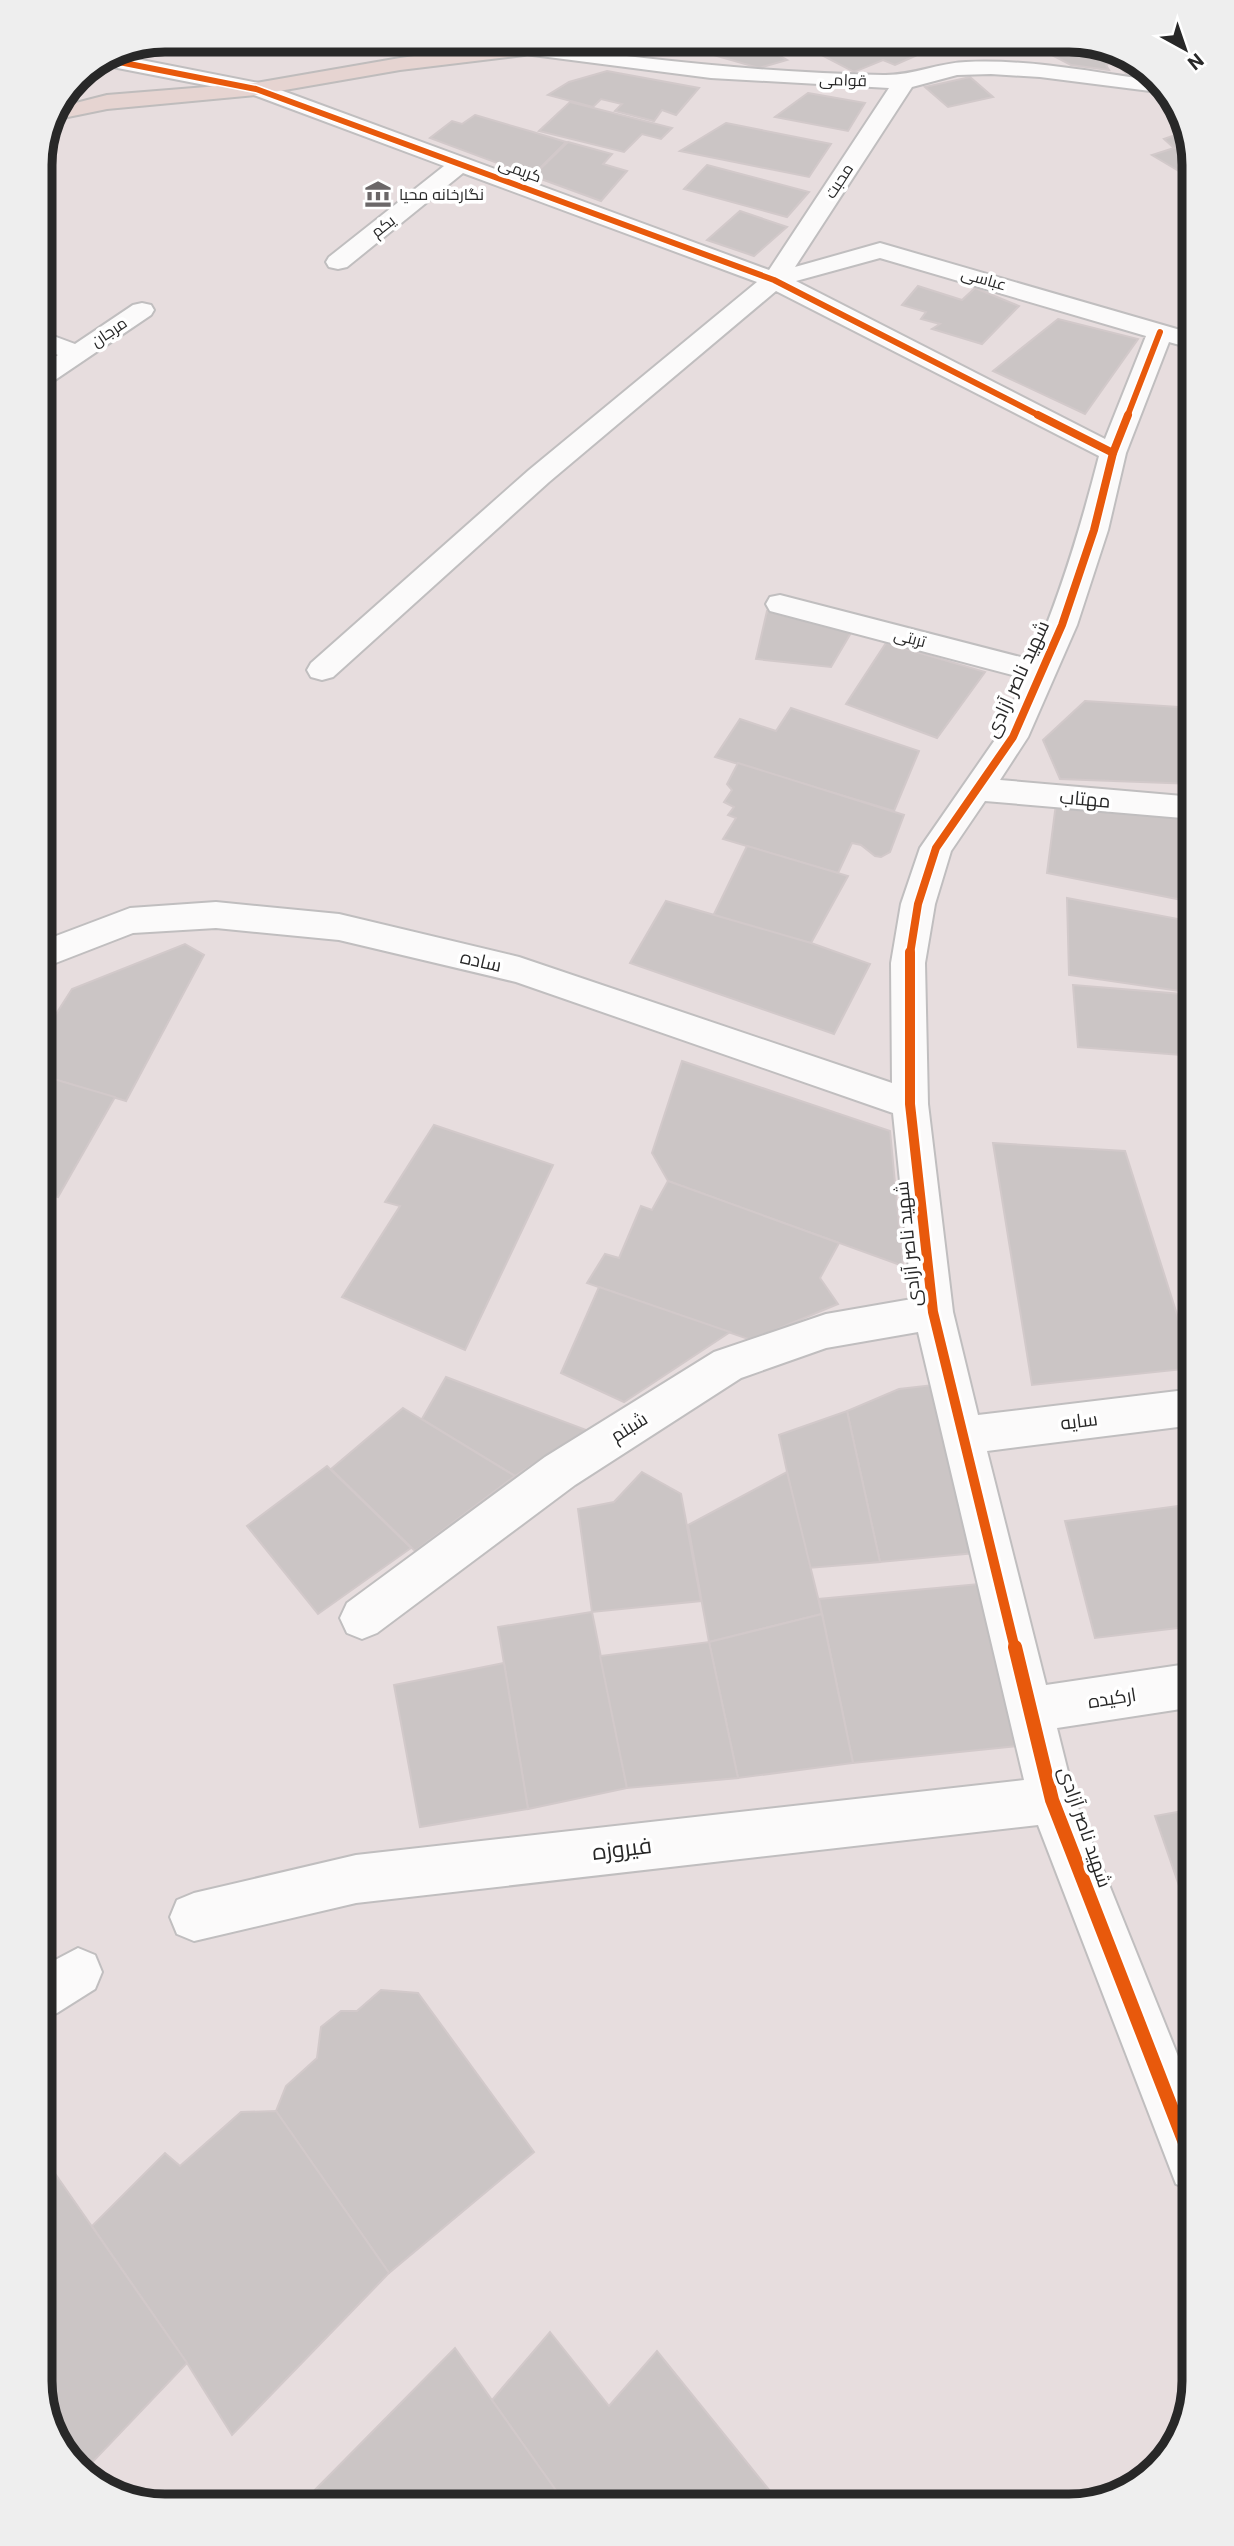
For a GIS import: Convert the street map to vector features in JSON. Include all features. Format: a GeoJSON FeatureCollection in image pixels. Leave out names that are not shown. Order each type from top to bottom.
{"type":"FeatureCollection","features":[{"type":"Feature","properties":{"kind":"main road"},"geometry":{"type":"LineString","coordinates":[[400,64],[441,52]]}},
{"type":"Feature","properties":{"kind":"main road"},"geometry":{"type":"LineString","coordinates":[[66,112],[107,102],[256,89],[400,64],[490,52]]}},
{"type":"Feature","properties":{"kind":"street","name":"قوامی"},"geometry":{"type":"LineString","coordinates":[[560,52],[798,79],[904,82],[932,73],[964,68],[1074,74],[1148,86]]}},
{"type":"Feature","properties":{"kind":"street","name":"کریمی"},"geometry":{"type":"LineString","coordinates":[[120,62],[256,89],[774,280],[1113,453]]}},
{"type":"Feature","properties":{"kind":"street","name":"محبت"},"geometry":{"type":"LineString","coordinates":[[774,280],[904,82]]}},
{"type":"Feature","properties":{"kind":"street","name":"یکم"},"geometry":{"type":"LineString","coordinates":[[338,262],[461,164]]}},
{"type":"Feature","properties":{"kind":"street","name":"عباسی"},"geometry":{"type":"LineString","coordinates":[[774,280],[880,250],[1177,337]]}},
{"type":"Feature","properties":{"kind":"street"},"geometry":{"type":"LineString","coordinates":[[322,670],[539,476],[774,280]]}},
{"type":"Feature","properties":{"kind":"street","name":"مرجان"},"geometry":{"type":"LineString","coordinates":[[53,370],[142,310]]}},
{"type":"Feature","properties":{"kind":"street","name":"شهید ناصر آزادی"},"geometry":{"type":"LineString","coordinates":[[1177,337],[1113,453],[1094,530],[1062,625],[1013,737],[936,848],[918,904],[908,963],[910,1104],[933,1312],[1052,1800],[1182,2130]]}},
{"type":"Feature","properties":{"kind":"street","name":"مرجان"},"geometry":{"type":"LineString","coordinates":[[53,344],[76,354]]}},
{"type":"Feature","properties":{"kind":"street","name":"تربتی"},"geometry":{"type":"LineString","coordinates":[[780,604],[1041,672]]}},
{"type":"Feature","properties":{"kind":"street","name":"مهتاب"},"geometry":{"type":"LineString","coordinates":[[977,789],[1182,807]]}},
{"type":"Feature","properties":{"kind":"street","name":"ساده"},"geometry":{"type":"LineString","coordinates":[[53,951],[130,921],[216,915],[339,927],[519,970],[910,1104]]}},
{"type":"Feature","properties":{"kind":"street","name":"شبنم"},"geometry":{"type":"LineString","coordinates":[[362,1618],[560,1471],[728,1365],[826,1331],[933,1312]]}},
{"type":"Feature","properties":{"kind":"street","name":"سایه"},"geometry":{"type":"LineString","coordinates":[[964,1435],[1182,1408]]}},
{"type":"Feature","properties":{"kind":"street","name":"ارکیده"},"geometry":{"type":"LineString","coordinates":[[1031,1710],[1182,1687]]}},
{"type":"Feature","properties":{"kind":"street","name":"فیروزه"},"geometry":{"type":"LineString","coordinates":[[194,1917],[356,1880],[1052,1800]]}},
{"type":"Feature","properties":{"kind":"building"},"geometry":{"type":"Polygon","coordinates":[[[705,53],[775,53],[787,60],[759,68],[705,53]]]}},
{"type":"Feature","properties":{"kind":"building"},"geometry":{"type":"Polygon","coordinates":[[[817,53],[910,53],[915,56],[895,65],[883,60],[854,72],[817,53]]]}},
{"type":"Feature","properties":{"kind":"building"},"geometry":{"type":"Polygon","coordinates":[[[1048,53],[1091,55],[1105,58],[1111,63],[1106,65],[1109,70],[1071,65],[1048,53]]]}},
{"type":"Feature","properties":{"kind":"building"},"geometry":{"type":"Polygon","coordinates":[[[1113,62],[1119,64],[1138,77],[1131,78],[1113,62]]]}},
{"type":"Feature","properties":{"kind":"building"},"geometry":{"type":"Polygon","coordinates":[[[607,71],[699,88],[676,115],[662,110],[654,121],[615,111],[622,104],[601,99],[593,107],[548,95],[569,82],[607,71]]]}},
{"type":"Feature","properties":{"kind":"building"},"geometry":{"type":"Polygon","coordinates":[[[970,77],[993,97],[948,107],[925,87],[970,77]]]}},
{"type":"Feature","properties":{"kind":"building"},"geometry":{"type":"Polygon","coordinates":[[[808,93],[865,103],[848,131],[775,117],[808,93]]]}},
{"type":"Feature","properties":{"kind":"building"},"geometry":{"type":"Polygon","coordinates":[[[570,102],[672,128],[661,139],[642,134],[624,152],[539,131],[570,102]]]}},
{"type":"Feature","properties":{"kind":"building"},"geometry":{"type":"Polygon","coordinates":[[[475,115],[566,142],[532,176],[430,138],[452,121],[462,124],[475,115]]]}},
{"type":"Feature","properties":{"kind":"building"},"geometry":{"type":"Polygon","coordinates":[[[726,123],[831,144],[809,177],[680,151],[726,123]]]}},
{"type":"Feature","properties":{"kind":"building"},"geometry":{"type":"Polygon","coordinates":[[[1177,135],[1182,173],[1152,155],[1174,148],[1164,139],[1177,135]]]}},
{"type":"Feature","properties":{"kind":"building"},"geometry":{"type":"Polygon","coordinates":[[[568,142],[612,154],[603,164],[627,171],[601,201],[533,176],[568,142]]]}},
{"type":"Feature","properties":{"kind":"building"},"geometry":{"type":"Polygon","coordinates":[[[707,165],[809,192],[787,217],[684,189],[707,165]]]}},
{"type":"Feature","properties":{"kind":"building"},"geometry":{"type":"Polygon","coordinates":[[[740,211],[787,227],[754,256],[707,240],[740,211]]]}},
{"type":"Feature","properties":{"kind":"building"},"geometry":{"type":"Polygon","coordinates":[[[918,286],[962,300],[975,288],[1019,306],[982,344],[932,329],[940,324],[921,319],[926,312],[902,305],[918,286]]]}},
{"type":"Feature","properties":{"kind":"building"},"geometry":{"type":"Polygon","coordinates":[[[1058,319],[1138,339],[1085,414],[993,371],[1058,319]]]}},
{"type":"Feature","properties":{"kind":"building"},"geometry":{"type":"Polygon","coordinates":[[[767,611],[851,633],[831,667],[756,659],[767,611]]]}},
{"type":"Feature","properties":{"kind":"building"},"geometry":{"type":"Polygon","coordinates":[[[886,643],[985,672],[937,738],[846,704],[886,643]]]}},
{"type":"Feature","properties":{"kind":"building"},"geometry":{"type":"Polygon","coordinates":[[[1085,701],[1182,707],[1182,784],[1060,779],[1043,740],[1085,701]]]}},
{"type":"Feature","properties":{"kind":"building"},"geometry":{"type":"Polygon","coordinates":[[[791,708],[919,751],[894,811],[715,757],[740,719],[776,731],[791,708]]]}},
{"type":"Feature","properties":{"kind":"building"},"geometry":{"type":"Polygon","coordinates":[[[738,763],[904,815],[890,852],[881,857],[875,856],[861,845],[852,843],[838,873],[723,839],[736,818],[728,815],[734,807],[724,802],[732,790],[727,784],[738,763]]]}},
{"type":"Feature","properties":{"kind":"building"},"geometry":{"type":"Polygon","coordinates":[[[1057,796],[1182,806],[1182,900],[1047,873],[1057,796]]]}},
{"type":"Feature","properties":{"kind":"building"},"geometry":{"type":"Polygon","coordinates":[[[747,846],[848,876],[811,943],[713,916],[747,846]]]}},
{"type":"Feature","properties":{"kind":"building"},"geometry":{"type":"Polygon","coordinates":[[[1067,898],[1182,920],[1182,991],[1069,975],[1067,898]]]}},
{"type":"Feature","properties":{"kind":"building"},"geometry":{"type":"Polygon","coordinates":[[[666,901],[811,943],[870,964],[834,1034],[630,963],[666,901]]]}},
{"type":"Feature","properties":{"kind":"building"},"geometry":{"type":"Polygon","coordinates":[[[185,944],[204,955],[126,1101],[53,1079],[53,1019],[72,989],[185,944]]]}},
{"type":"Feature","properties":{"kind":"building"},"geometry":{"type":"Polygon","coordinates":[[[1073,985],[1182,994],[1182,1055],[1078,1047],[1073,985]]]}},
{"type":"Feature","properties":{"kind":"building"},"geometry":{"type":"Polygon","coordinates":[[[682,1061],[890,1131],[903,1266],[668,1181],[652,1153],[682,1061]]]}},
{"type":"Feature","properties":{"kind":"building"},"geometry":{"type":"Polygon","coordinates":[[[53,1079],[115,1097],[58,1197],[53,1195],[53,1079]]]}},
{"type":"Feature","properties":{"kind":"building"},"geometry":{"type":"Polygon","coordinates":[[[434,1125],[553,1165],[465,1350],[342,1297],[400,1206],[385,1202],[434,1125]]]}},
{"type":"Feature","properties":{"kind":"building"},"geometry":{"type":"Polygon","coordinates":[[[993,1143],[1125,1151],[1182,1330],[1182,1369],[1032,1385],[993,1143]]]}},
{"type":"Feature","properties":{"kind":"building"},"geometry":{"type":"Polygon","coordinates":[[[668,1181],[839,1243],[820,1278],[838,1304],[751,1340],[587,1283],[605,1254],[619,1258],[641,1206],[652,1210],[668,1181]]]}},
{"type":"Feature","properties":{"kind":"building"},"geometry":{"type":"Polygon","coordinates":[[[599,1287],[730,1332],[624,1402],[561,1373],[599,1287]]]}},
{"type":"Feature","properties":{"kind":"building"},"geometry":{"type":"Polygon","coordinates":[[[446,1377],[586,1430],[515,1476],[422,1419],[446,1377]]]}},
{"type":"Feature","properties":{"kind":"building"},"geometry":{"type":"Polygon","coordinates":[[[933,1385],[975,1553],[880,1562],[847,1411],[899,1389],[933,1385]]]}},
{"type":"Feature","properties":{"kind":"building"},"geometry":{"type":"Polygon","coordinates":[[[403,1408],[515,1476],[415,1551],[331,1469],[403,1408]]]}},
{"type":"Feature","properties":{"kind":"building"},"geometry":{"type":"Polygon","coordinates":[[[847,1411],[880,1562],[808,1568],[779,1435],[847,1411]]]}},
{"type":"Feature","properties":{"kind":"building"},"geometry":{"type":"Polygon","coordinates":[[[327,1466],[411,1548],[318,1614],[247,1526],[327,1466]]]}},
{"type":"Feature","properties":{"kind":"building"},"geometry":{"type":"Polygon","coordinates":[[[642,1472],[681,1494],[701,1601],[592,1612],[578,1509],[614,1502],[642,1472]]]}},
{"type":"Feature","properties":{"kind":"building"},"geometry":{"type":"Polygon","coordinates":[[[787,1472],[822,1614],[709,1642],[688,1525],[787,1472]]]}},
{"type":"Feature","properties":{"kind":"building"},"geometry":{"type":"Polygon","coordinates":[[[1182,1506],[1182,1627],[1095,1638],[1065,1521],[1182,1506]]]}},
{"type":"Feature","properties":{"kind":"building"},"geometry":{"type":"Polygon","coordinates":[[[979,1584],[1017,1746],[853,1763],[819,1599],[979,1584]]]}},
{"type":"Feature","properties":{"kind":"building"},"geometry":{"type":"Polygon","coordinates":[[[592,1612],[627,1788],[528,1809],[498,1627],[592,1612]]]}},
{"type":"Feature","properties":{"kind":"building"},"geometry":{"type":"Polygon","coordinates":[[[822,1614],[853,1763],[738,1778],[709,1642],[822,1614]]]}},
{"type":"Feature","properties":{"kind":"building"},"geometry":{"type":"Polygon","coordinates":[[[709,1642],[738,1778],[627,1788],[600,1656],[709,1642]]]}},
{"type":"Feature","properties":{"kind":"building"},"geometry":{"type":"Polygon","coordinates":[[[504,1663],[528,1809],[420,1827],[394,1685],[504,1663]]]}},
{"type":"Feature","properties":{"kind":"building"},"geometry":{"type":"Polygon","coordinates":[[[1182,1811],[1182,1894],[1155,1816],[1182,1811]]]}},
{"type":"Feature","properties":{"kind":"building"},"geometry":{"type":"Polygon","coordinates":[[[381,1990],[418,1993],[534,2152],[389,2273],[276,2111],[286,2086],[317,2058],[321,2027],[341,2011],[357,2011],[381,1990]]]}},
{"type":"Feature","properties":{"kind":"building"},"geometry":{"type":"Polygon","coordinates":[[[276,2111],[389,2273],[232,2435],[187,2363],[92,2226],[165,2153],[180,2166],[241,2112],[276,2111]]]}},
{"type":"Feature","properties":{"kind":"building"},"geometry":{"type":"Polygon","coordinates":[[[52,2169],[187,2363],[91,2464],[76,2449],[61,2424],[52,2381],[52,2169]]]}},
{"type":"Feature","properties":{"kind":"building"},"geometry":{"type":"Polygon","coordinates":[[[550,2332],[609,2406],[657,2351],[772,2494],[558,2493],[492,2400],[550,2332]]]}},
{"type":"Feature","properties":{"kind":"building"},"geometry":{"type":"Polygon","coordinates":[[[455,2348],[558,2493],[312,2493],[455,2348]]]}},
{"type":"Feature","properties":{"kind":"cycle path"},"geometry":{"type":"LineString","coordinates":[[120,62],[256,89],[774,280],[1113,453]]}},
{"type":"Feature","properties":{"kind":"cycle path"},"geometry":{"type":"LineString","coordinates":[[1160,332],[1113,453],[1094,530],[1062,625],[1013,737],[936,848],[918,904],[908,963],[910,1104],[933,1312],[1052,1800],[1182,2130]]}},
{"type":"Feature","properties":{"kind":"place","name":"نگارخانه محیا"},"geometry":{"type":"Point","coordinates":[378,194]}}]}
